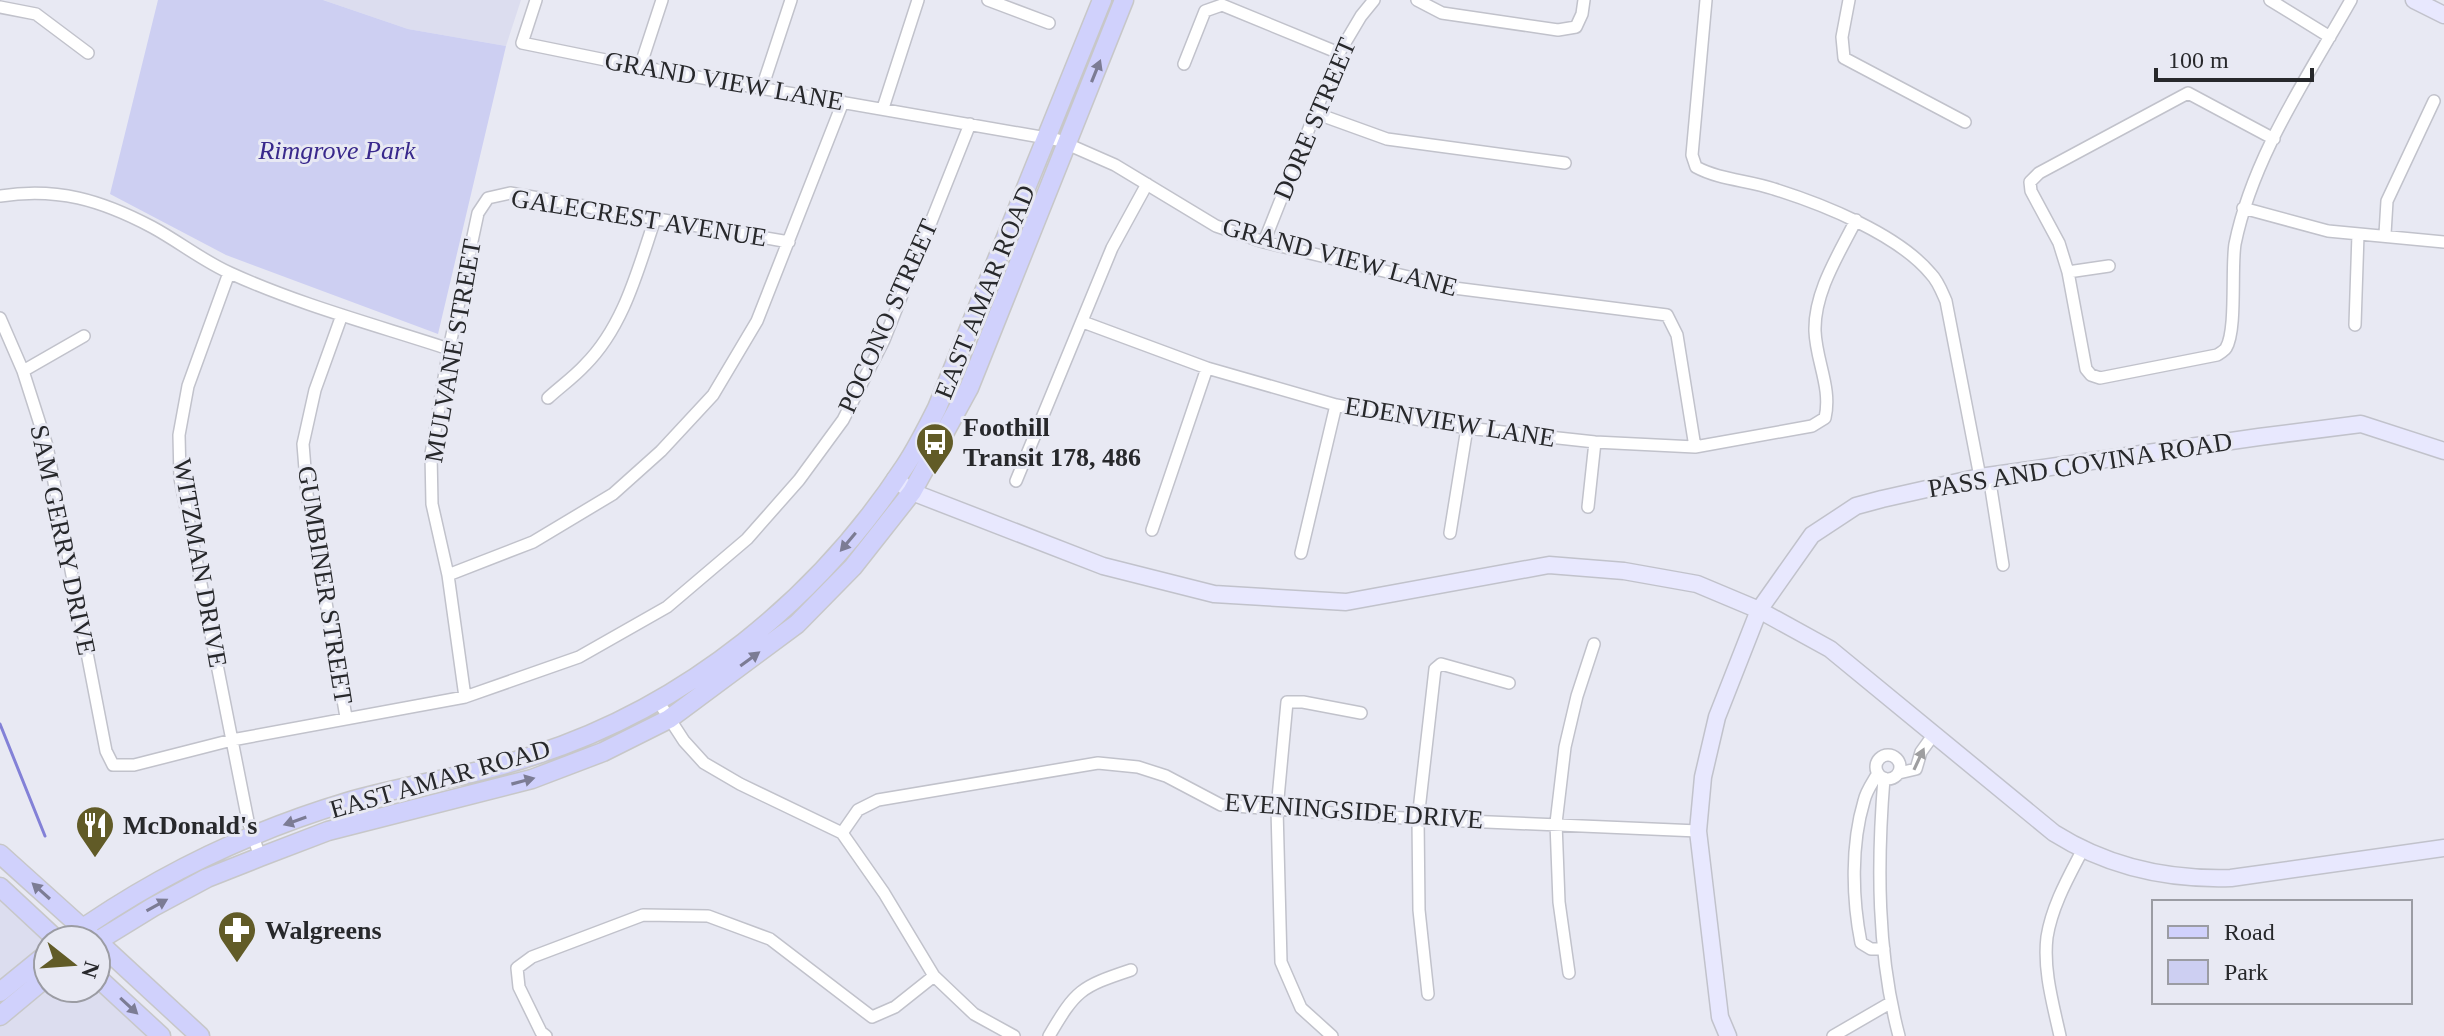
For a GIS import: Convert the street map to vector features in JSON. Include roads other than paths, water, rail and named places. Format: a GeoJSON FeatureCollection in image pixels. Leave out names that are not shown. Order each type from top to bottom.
{"type":"FeatureCollection","features":[{"type":"Feature","properties":{"kind":"main road","name":"EAST AMAR ROAD"},"geometry":{"type":"LineString","coordinates":[[111,924],[176,872],[253,837],[348,802],[471,774],[537,755],[611,725],[658,701],[743,644],[788,605],[833,560],[915,450],[948,386],[1102,0]]}},
{"type":"Feature","properties":{"kind":"main road","name":"EAST AMAR ROAD"},"geometry":{"type":"LineString","coordinates":[[112,928],[207,878],[328,831],[532,779],[603,752],[669,719],[797,624],[853,567],[912,492],[969,388],[1124,0]]}},
{"type":"Feature","properties":{"kind":"main road"},"geometry":{"type":"LineString","coordinates":[[0,854],[78,924]]}},
{"type":"Feature","properties":{"kind":"main road"},"geometry":{"type":"LineString","coordinates":[[0,887],[40,924]]}},
{"type":"Feature","properties":{"kind":"main road"},"geometry":{"type":"LineString","coordinates":[[112,955],[200,1036]]}},
{"type":"Feature","properties":{"kind":"main road"},"geometry":{"type":"LineString","coordinates":[[0,992],[32,966]]}},
{"type":"Feature","properties":{"kind":"main road"},"geometry":{"type":"LineString","coordinates":[[0,1016],[32,989]]}},
{"type":"Feature","properties":{"kind":"main road"},"geometry":{"type":"LineString","coordinates":[[112,991],[161,1036]]}},
{"type":"Feature","properties":{"kind":"street","name":"GRAND VIEW LANE"},"geometry":{"type":"LineString","coordinates":[[536,0],[522,43],[640,67],[1047,137],[1115,165],[1216,226],[1264,242],[1454,288],[1667,315],[1677,335],[1695,447]]}},
{"type":"Feature","properties":{"kind":"street"},"geometry":{"type":"LineString","coordinates":[[640,67],[662,0]]}},
{"type":"Feature","properties":{"kind":"street"},"geometry":{"type":"LineString","coordinates":[[762,88],[791,0]]}},
{"type":"Feature","properties":{"kind":"street"},"geometry":{"type":"LineString","coordinates":[[883,108],[918,0]]}},
{"type":"Feature","properties":{"kind":"street"},"geometry":{"type":"LineString","coordinates":[[988,0],[1049,23]]}},
{"type":"Feature","properties":{"kind":"street","name":"DORE STREET"},"geometry":{"type":"LineString","coordinates":[[1264,242],[1339,53],[1374,0]]}},
{"type":"Feature","properties":{"kind":"street"},"geometry":{"type":"LineString","coordinates":[[1417,0],[1442,13],[1558,30],[1576,27],[1584,0]]}},
{"type":"Feature","properties":{"kind":"street"},"geometry":{"type":"LineString","coordinates":[[1706,0],[1692,155],[1696,167],[1707,173],[1773,188],[1856,220],[1915,258],[1933,275],[1946,301],[2003,565]]}},
{"type":"Feature","properties":{"kind":"street"},"geometry":{"type":"LineString","coordinates":[[1849,0],[1842,37],[1844,58],[1965,122]]}},
{"type":"Feature","properties":{"kind":"street"},"geometry":{"type":"LineString","coordinates":[[2270,0],[2330,37]]}},
{"type":"Feature","properties":{"kind":"street"},"geometry":{"type":"LineString","coordinates":[[2274,139],[2188,93],[2039,173],[2030,182],[2031,191],[2059,243],[2068,272],[2086,369],[2091,375],[2100,378],[2217,355],[2225,349],[2230,335],[2233,256],[2243,208],[2256,173],[2351,0]]}},
{"type":"Feature","properties":{"kind":"street"},"geometry":{"type":"LineString","coordinates":[[2414,0],[2444,15]]}},
{"type":"Feature","properties":{"kind":"street"},"geometry":{"type":"LineString","coordinates":[[1184,64],[1205,11],[1222,5],[1339,53]]}},
{"type":"Feature","properties":{"kind":"street"},"geometry":{"type":"LineString","coordinates":[[0,7],[36,14],[88,53]]}},
{"type":"Feature","properties":{"kind":"street"},"geometry":{"type":"LineString","coordinates":[[2385,234],[2387,201],[2434,101]]}},
{"type":"Feature","properties":{"kind":"street"},"geometry":{"type":"LineString","coordinates":[[448,575],[533,542],[613,494],[661,451],[713,395],[757,321],[843,102]]}},
{"type":"Feature","properties":{"kind":"street"},"geometry":{"type":"LineString","coordinates":[[1315,113],[1387,139],[1565,163]]}},
{"type":"Feature","properties":{"kind":"street","name":"POCONO STREET"},"geometry":{"type":"LineString","coordinates":[[113,765],[134,765],[232,740],[465,697],[579,657],[667,607],[747,539],[789,492],[843,420],[884,340],[970,124]]}},
{"type":"Feature","properties":{"kind":"street"},"geometry":{"type":"LineString","coordinates":[[1016,481],[1112,248],[1147,184]]}},
{"type":"Feature","properties":{"kind":"street"},"geometry":{"type":"LineString","coordinates":[[0,196],[27,192],[85,198],[150,226],[229,273],[342,315],[449,349]]}},
{"type":"Feature","properties":{"kind":"street","name":"GALECREST AVENUE"},"geometry":{"type":"LineString","coordinates":[[488,198],[510,193],[789,242]]}},
{"type":"Feature","properties":{"kind":"street","name":"MULVANE STREET"},"geometry":{"type":"LineString","coordinates":[[465,697],[448,575],[432,504],[431,454],[449,349],[478,213],[488,198]]}},
{"type":"Feature","properties":{"kind":"street"},"geometry":{"type":"LineString","coordinates":[[2243,208],[2328,231],[2444,242]]}},
{"type":"Feature","properties":{"kind":"street"},"geometry":{"type":"LineString","coordinates":[[548,398],[587,363],[616,323],[655,219]]}},
{"type":"Feature","properties":{"kind":"street","name":"EDENVIEW LANE"},"geometry":{"type":"LineString","coordinates":[[1083,322],[1207,368],[1336,405],[1467,428],[1595,442],[1695,447],[1812,426],[1825,418],[1829,402],[1815,332],[1819,297],[1856,220]]}},
{"type":"Feature","properties":{"kind":"street"},"geometry":{"type":"LineString","coordinates":[[2355,325],[2358,234]]}},
{"type":"Feature","properties":{"kind":"street"},"geometry":{"type":"LineString","coordinates":[[2068,272],[2109,266]]}},
{"type":"Feature","properties":{"kind":"street","name":"WITZMAN DRIVE"},"geometry":{"type":"LineString","coordinates":[[229,273],[188,386],[179,435],[180,478],[232,740],[260,857]]}},
{"type":"Feature","properties":{"kind":"street","name":"GUMBINER STREET"},"geometry":{"type":"LineString","coordinates":[[342,315],[315,390],[303,444],[307,494],[346,717]]}},
{"type":"Feature","properties":{"kind":"street","name":"SAM GERRY DRIVE"},"geometry":{"type":"LineString","coordinates":[[0,318],[23,371],[47,446],[106,751],[113,765]]}},
{"type":"Feature","properties":{"kind":"street"},"geometry":{"type":"LineString","coordinates":[[23,371],[84,336]]}},
{"type":"Feature","properties":{"kind":"street"},"geometry":{"type":"LineString","coordinates":[[1152,530],[1207,368]]}},
{"type":"Feature","properties":{"kind":"street"},"geometry":{"type":"LineString","coordinates":[[1301,553],[1336,405]]}},
{"type":"Feature","properties":{"kind":"street","name":"PASS AND COVINA ROAD"},"geometry":{"type":"LineString","coordinates":[[1728,1036],[1720,1017],[1698,831],[1703,777],[1717,717],[1759,610],[1812,535],[1856,506],[1985,477],[2361,424],[2444,451]]}},
{"type":"Feature","properties":{"kind":"street"},"geometry":{"type":"LineString","coordinates":[[1450,533],[1467,428]]}},
{"type":"Feature","properties":{"kind":"street"},"geometry":{"type":"LineString","coordinates":[[1588,507],[1595,442]]}},
{"type":"Feature","properties":{"kind":"street"},"geometry":{"type":"LineString","coordinates":[[895,479],[912,492],[1103,566],[1214,594],[1346,602],[1549,565],[1624,571],[1697,584],[1790,625],[1840,656],[2027,812],[2082,851],[2135,869],[2198,879],[2231,878],[2444,848]]}},
{"type":"Feature","properties":{"kind":"street"},"geometry":{"type":"LineString","coordinates":[[1569,973],[1559,902],[1556,823],[1565,747],[1594,644]]}},
{"type":"Feature","properties":{"kind":"street"},"geometry":{"type":"LineString","coordinates":[[1428,994],[1419,910],[1418,819],[1437,665],[1509,683]]}},
{"type":"Feature","properties":{"kind":"street"},"geometry":{"type":"LineString","coordinates":[[658,701],[704,763],[740,784],[842,833],[884,893],[934,976],[974,1014],[1014,1036]]}},
{"type":"Feature","properties":{"kind":"street"},"geometry":{"type":"LineString","coordinates":[[1332,1036],[1301,1008],[1281,962],[1277,809],[1287,702],[1361,713]]}},
{"type":"Feature","properties":{"kind":"street"},"geometry":{"type":"LineString","coordinates":[[1881,776],[1893,778],[1899,773],[1916,769],[1921,752],[1934,734]]}},
{"type":"Feature","properties":{"kind":"street"},"geometry":{"type":"LineString","coordinates":[[1899,773],[1897,758],[1887,754],[1877,761],[1881,776],[1884,949],[1890,1003],[1899,1036]]}},
{"type":"Feature","properties":{"kind":"street","name":"EVENINGSIDE DRIVE"},"geometry":{"type":"LineString","coordinates":[[842,833],[858,810],[878,800],[1098,763],[1138,767],[1166,776],[1221,805],[1418,819],[1698,831]]}},
{"type":"Feature","properties":{"kind":"street"},"geometry":{"type":"LineString","coordinates":[[1881,776],[1864,798],[1856,842],[1855,874],[1861,943],[1871,949],[1884,949]]}},
{"type":"Feature","properties":{"kind":"street"},"geometry":{"type":"LineString","coordinates":[[2060,1036],[2048,980],[2047,938],[2056,904],[2082,851]]}},
{"type":"Feature","properties":{"kind":"street"},"geometry":{"type":"LineString","coordinates":[[546,1036],[541,1032],[519,987],[517,968],[532,957],[643,915],[708,916],[770,939],[872,1017],[895,1007],[934,976]]}},
{"type":"Feature","properties":{"kind":"street"},"geometry":{"type":"LineString","coordinates":[[1049,1036],[1070,1000],[1094,982],[1131,970]]}},
{"type":"Feature","properties":{"kind":"street"},"geometry":{"type":"LineString","coordinates":[[1833,1036],[1890,1003]]}},
{"type":"Feature","properties":{"kind":"waterway"},"geometry":{"type":"LineString","coordinates":[[0,724],[45,836]]}},
{"type":"Feature","properties":{"kind":"place","name":"Foothill Transit 178, 486"},"geometry":{"type":"Point","coordinates":[935,476]}},
{"type":"Feature","properties":{"kind":"place","name":"McDonald's"},"geometry":{"type":"Point","coordinates":[95,859]}},
{"type":"Feature","properties":{"kind":"place","name":"Walgreens"},"geometry":{"type":"Point","coordinates":[237,964]}},
{"type":"Feature","properties":{"kind":"park label","name":"Rimgrove Park"},"geometry":{"type":"Point","coordinates":[337,150]}}]}
